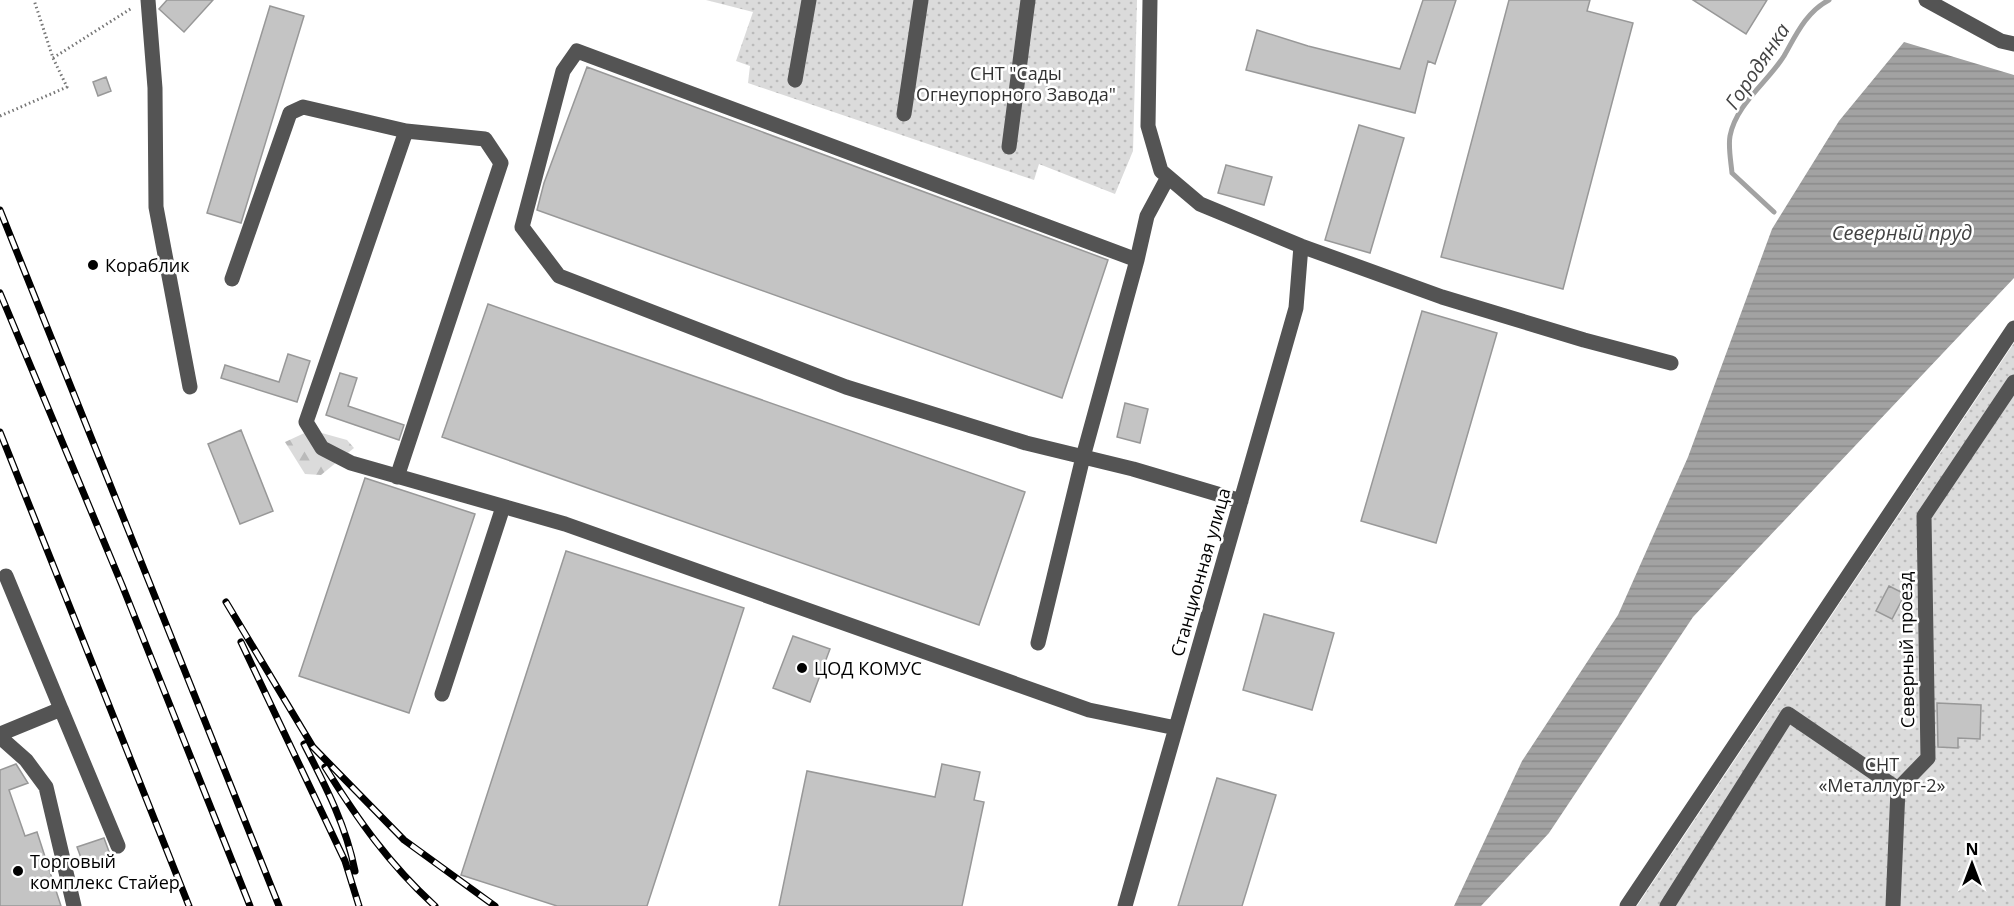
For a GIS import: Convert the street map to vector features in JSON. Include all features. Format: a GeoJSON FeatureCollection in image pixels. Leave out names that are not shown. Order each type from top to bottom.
{"type":"FeatureCollection","features":[{"type":"Feature","properties":{"kind":"street"},"geometry":{"type":"LineString","coordinates":[[795,80],[809,0]]}},
{"type":"Feature","properties":{"kind":"street"},"geometry":{"type":"LineString","coordinates":[[904,114],[921,0]]}},
{"type":"Feature","properties":{"kind":"street"},"geometry":{"type":"LineString","coordinates":[[1009,147],[1028,0]]}},
{"type":"Feature","properties":{"kind":"street"},"geometry":{"type":"LineString","coordinates":[[1150,0],[1148,126],[1161,171],[1200,204],[1301,246],[1453,300],[1584,340],[1671,363]]}},
{"type":"Feature","properties":{"kind":"street"},"geometry":{"type":"LineString","coordinates":[[1926,0],[2001,41],[2014,44]]}},
{"type":"Feature","properties":{"kind":"street"},"geometry":{"type":"LineString","coordinates":[[141,3],[155,87],[156,207],[190,387]]}},
{"type":"Feature","properties":{"kind":"street"},"geometry":{"type":"LineString","coordinates":[[1137,260],[577,51],[563,71],[522,227],[559,276],[846,387],[1026,442],[1133,469],[1241,501]]}},
{"type":"Feature","properties":{"kind":"street"},"geometry":{"type":"LineString","coordinates":[[232,279],[290,113],[303,106],[406,131],[485,140],[501,163],[397,477]]}},
{"type":"Feature","properties":{"kind":"street"},"geometry":{"type":"LineString","coordinates":[[406,131],[306,422],[322,448],[351,463],[587,532],[1089,710],[1176,728]]}},
{"type":"Feature","properties":{"kind":"street"},"geometry":{"type":"LineString","coordinates":[[1038,643],[1083,457],[1147,216],[1168,177]]}},
{"type":"Feature","properties":{"kind":"street","name":"Станционная улица"},"geometry":{"type":"LineString","coordinates":[[1125,906],[1296,308],[1301,246]]}},
{"type":"Feature","properties":{"kind":"street"},"geometry":{"type":"LineString","coordinates":[[1627,906],[2014,328]]}},
{"type":"Feature","properties":{"kind":"street","name":"Северный проезд"},"geometry":{"type":"LineString","coordinates":[[1898,789],[1928,758],[1924,516],[2014,382]]}},
{"type":"Feature","properties":{"kind":"street"},"geometry":{"type":"LineString","coordinates":[[442,694],[502,507]]}},
{"type":"Feature","properties":{"kind":"street"},"geometry":{"type":"LineString","coordinates":[[6,576],[118,846]]}},
{"type":"Feature","properties":{"kind":"street"},"geometry":{"type":"LineString","coordinates":[[62,710],[0,736],[26,760],[46,787],[74,906]]}},
{"type":"Feature","properties":{"kind":"street"},"geometry":{"type":"LineString","coordinates":[[1667,906],[1788,714],[1898,789],[1893,906]]}},
{"type":"Feature","properties":{"kind":"path"},"geometry":{"type":"LineString","coordinates":[[0,116],[67,87],[53,58],[34,0]]}},
{"type":"Feature","properties":{"kind":"path"},"geometry":{"type":"LineString","coordinates":[[53,58],[141,3]]}},
{"type":"Feature","properties":{"kind":"green space","name":"СНТ \"Сады Огнеупорного Завода\""},"geometry":{"type":"Polygon","coordinates":[[[706,0],[1137,0],[1133,151],[1115,194],[1039,164],[1034,180],[748,83],[750,66],[736,61],[753,12],[706,0]]]}},
{"type":"Feature","properties":{"kind":"green space","name":"СНТ «Металлург-2»"},"geometry":{"type":"Polygon","coordinates":[[[2014,343],[2014,906],[1637,906],[2014,343]]]}},
{"type":"Feature","properties":{"kind":"green space"},"geometry":{"type":"Polygon","coordinates":[[[311,430],[347,440],[354,448],[321,475],[305,474],[285,442],[311,430]]]}},
{"type":"Feature","properties":{"kind":"water","name":"Северный пруд"},"geometry":{"type":"Polygon","coordinates":[[[1904,42],[2014,75],[2014,278],[1693,617],[1549,833],[1481,906],[1454,906],[1522,761],[1618,615],[1688,457],[1772,229],[1839,121],[1904,42]]]}},
{"type":"Feature","properties":{"kind":"building"},"geometry":{"type":"Polygon","coordinates":[[[167,0],[213,0],[184,32],[159,9],[167,0]]]}},
{"type":"Feature","properties":{"kind":"building"},"geometry":{"type":"Polygon","coordinates":[[[1423,0],[1456,0],[1435,64],[1428,61],[1415,113],[1246,70],[1257,30],[1308,46],[1400,69],[1423,0]]]}},
{"type":"Feature","properties":{"kind":"building"},"geometry":{"type":"Polygon","coordinates":[[[1509,0],[1590,0],[1587,11],[1633,23],[1563,289],[1441,257],[1509,0]]]}},
{"type":"Feature","properties":{"kind":"building"},"geometry":{"type":"Polygon","coordinates":[[[1693,0],[1767,0],[1746,34],[1693,0]]]}},
{"type":"Feature","properties":{"kind":"building"},"geometry":{"type":"Polygon","coordinates":[[[270,6],[304,16],[241,223],[207,213],[270,6]]]}},
{"type":"Feature","properties":{"kind":"building"},"geometry":{"type":"Polygon","coordinates":[[[587,67],[1108,260],[1062,398],[537,210],[544,183],[587,67]]]}},
{"type":"Feature","properties":{"kind":"building"},"geometry":{"type":"Polygon","coordinates":[[[106,77],[111,91],[98,96],[93,82],[106,77]]]}},
{"type":"Feature","properties":{"kind":"building"},"geometry":{"type":"Polygon","coordinates":[[[1359,125],[1404,138],[1370,253],[1325,240],[1359,125]]]}},
{"type":"Feature","properties":{"kind":"building"},"geometry":{"type":"Polygon","coordinates":[[[1226,165],[1272,177],[1264,205],[1218,193],[1226,165]]]}},
{"type":"Feature","properties":{"kind":"building"},"geometry":{"type":"Polygon","coordinates":[[[488,304],[1025,492],[979,625],[442,437],[488,304]]]}},
{"type":"Feature","properties":{"kind":"building"},"geometry":{"type":"Polygon","coordinates":[[[1422,311],[1497,333],[1436,543],[1361,521],[1422,311]]]}},
{"type":"Feature","properties":{"kind":"building"},"geometry":{"type":"Polygon","coordinates":[[[288,354],[310,361],[297,402],[221,378],[225,365],[279,382],[288,354]]]}},
{"type":"Feature","properties":{"kind":"building"},"geometry":{"type":"Polygon","coordinates":[[[340,373],[357,378],[348,406],[404,425],[399,440],[326,415],[340,373]]]}},
{"type":"Feature","properties":{"kind":"building"},"geometry":{"type":"Polygon","coordinates":[[[1125,403],[1148,409],[1140,443],[1117,437],[1125,403]]]}},
{"type":"Feature","properties":{"kind":"building"},"geometry":{"type":"Polygon","coordinates":[[[241,430],[273,511],[240,524],[208,444],[241,430]]]}},
{"type":"Feature","properties":{"kind":"building"},"geometry":{"type":"Polygon","coordinates":[[[365,478],[475,514],[409,713],[299,676],[365,478]]]}},
{"type":"Feature","properties":{"kind":"building"},"geometry":{"type":"Polygon","coordinates":[[[566,551],[744,608],[647,906],[557,906],[461,875],[566,551]]]}},
{"type":"Feature","properties":{"kind":"building"},"geometry":{"type":"Polygon","coordinates":[[[1889,586],[1905,594],[1892,619],[1876,611],[1889,586]]]}},
{"type":"Feature","properties":{"kind":"building"},"geometry":{"type":"Polygon","coordinates":[[[1264,614],[1334,633],[1312,710],[1243,690],[1264,614]]]}},
{"type":"Feature","properties":{"kind":"building","name":"ЦОД КОМУС"},"geometry":{"type":"Polygon","coordinates":[[[793,636],[830,649],[810,702],[773,688],[793,636]]]}},
{"type":"Feature","properties":{"kind":"building"},"geometry":{"type":"Polygon","coordinates":[[[1937,703],[1981,705],[1980,739],[1958,738],[1958,748],[1938,747],[1937,703]]]}},
{"type":"Feature","properties":{"kind":"building","name":"Торговый комплекс Стайер"},"geometry":{"type":"Polygon","coordinates":[[[16,764],[28,783],[9,790],[25,836],[37,832],[61,906],[0,906],[0,770],[16,764]]]}},
{"type":"Feature","properties":{"kind":"building"},"geometry":{"type":"Polygon","coordinates":[[[942,764],[980,772],[974,800],[984,802],[962,906],[779,906],[807,771],[935,797],[942,764]]]}},
{"type":"Feature","properties":{"kind":"building"},"geometry":{"type":"Polygon","coordinates":[[[1217,778],[1276,795],[1242,906],[1178,906],[1217,778]]]}},
{"type":"Feature","properties":{"kind":"building"},"geometry":{"type":"Polygon","coordinates":[[[104,838],[111,857],[84,866],[77,847],[104,838]]]}},
{"type":"Feature","properties":{"kind":"waterway","name":"Городянка"},"geometry":{"type":"LineString","coordinates":[[1774,212],[1732,173],[1729,150],[1733,124],[1746,103],[1784,56],[1802,25],[1814,11],[1829,0]]}},
{"type":"Feature","properties":{"kind":"railway"},"geometry":{"type":"LineString","coordinates":[[0,210],[279,906]]}},
{"type":"Feature","properties":{"kind":"railway"},"geometry":{"type":"LineString","coordinates":[[0,293],[122,585],[250,906]]}},
{"type":"Feature","properties":{"kind":"railway"},"geometry":{"type":"LineString","coordinates":[[0,432],[189,906]]}},
{"type":"Feature","properties":{"kind":"railway"},"geometry":{"type":"LineString","coordinates":[[226,602],[313,747],[404,840],[495,906]]}},
{"type":"Feature","properties":{"kind":"railway"},"geometry":{"type":"LineString","coordinates":[[241,642],[345,861],[359,906]]}},
{"type":"Feature","properties":{"kind":"railway"},"geometry":{"type":"LineString","coordinates":[[304,744],[340,821],[355,871]]}},
{"type":"Feature","properties":{"kind":"railway"},"geometry":{"type":"LineString","coordinates":[[325,767],[375,841],[403,874],[435,906]]}},
{"type":"Feature","properties":{"kind":"place","name":"Кораблик"},"geometry":{"type":"Point","coordinates":[93,265]}},
{"type":"Feature","properties":{"kind":"place","name":"ЦОД КОМУС"},"geometry":{"type":"Point","coordinates":[802,668]}},
{"type":"Feature","properties":{"kind":"place","name":"Торговый комплекс Стайер"},"geometry":{"type":"Point","coordinates":[18,871]}}]}
